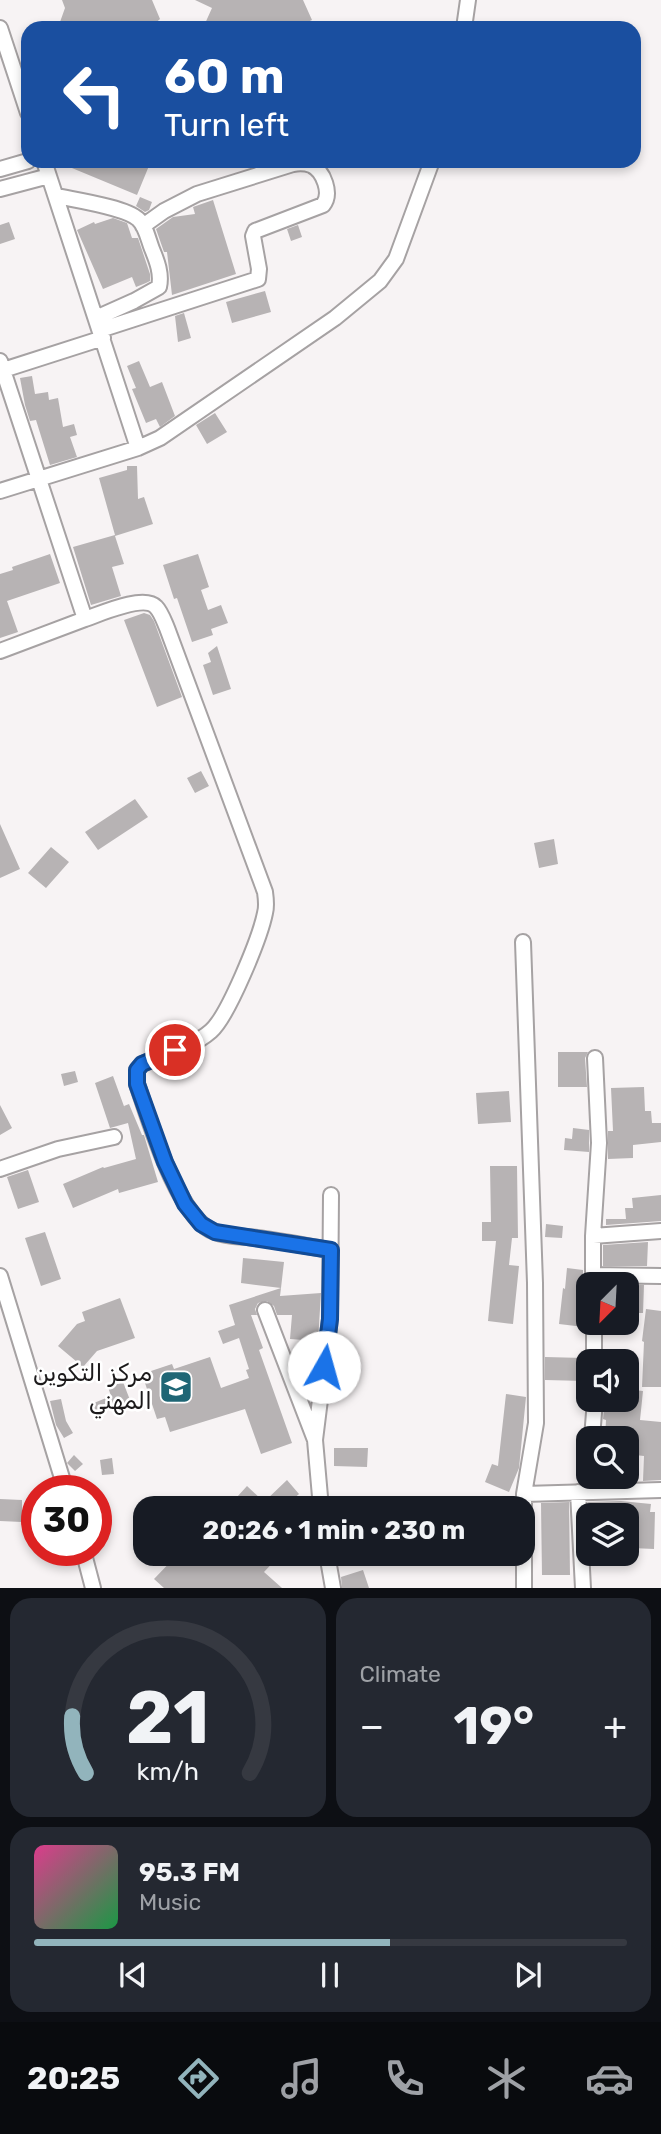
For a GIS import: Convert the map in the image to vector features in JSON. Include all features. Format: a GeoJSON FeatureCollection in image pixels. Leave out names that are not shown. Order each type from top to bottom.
{"type":"FeatureCollection","features":[{"type":"Feature","properties":{"kind":"street"},"geometry":{"type":"LineString","coordinates":[[465,21],[468,0]]}},
{"type":"Feature","properties":{"kind":"street"},"geometry":{"type":"LineString","coordinates":[[0,28],[21,92]]}},
{"type":"Feature","properties":{"kind":"street"},"geometry":{"type":"LineString","coordinates":[[0,169],[21,163]]}},
{"type":"Feature","properties":{"kind":"street"},"geometry":{"type":"LineString","coordinates":[[46,168],[138,448]]}},
{"type":"Feature","properties":{"kind":"street"},"geometry":{"type":"LineString","coordinates":[[143,226],[164,211],[197,194],[280,168]]}},
{"type":"Feature","properties":{"kind":"street"},"geometry":{"type":"LineString","coordinates":[[85,619],[1,367],[100,328],[258,279],[259,269],[253,236],[255,230],[323,205],[327,200],[321,175],[314,168]]}},
{"type":"Feature","properties":{"kind":"street"},"geometry":{"type":"LineString","coordinates":[[0,491],[138,448],[160,438],[335,318],[380,281],[396,259],[429,168]]}},
{"type":"Feature","properties":{"kind":"street"},"geometry":{"type":"LineString","coordinates":[[0,189],[49,176]]}},
{"type":"Feature","properties":{"kind":"street"},"geometry":{"type":"LineString","coordinates":[[57,196],[132,215],[143,226],[157,262],[159,287],[100,328]]}},
{"type":"Feature","properties":{"kind":"street"},"geometry":{"type":"LineString","coordinates":[[0,651],[136,602],[148,602],[157,608],[237,814],[267,901],[258,938],[225,1014],[217,1025],[201,1038],[142,1064],[137,1070],[137,1084],[165,1162],[185,1204],[201,1224],[207,1229],[226,1235],[331,1250]]}},
{"type":"Feature","properties":{"kind":"street"},"geometry":{"type":"LineString","coordinates":[[523,942],[535,1283],[536,1423],[524,1494],[524,1588]]}},
{"type":"Feature","properties":{"kind":"street"},"geometry":{"type":"LineString","coordinates":[[593,1272],[599,1143],[595,1058]]}},
{"type":"Feature","properties":{"kind":"street"},"geometry":{"type":"LineString","coordinates":[[0,1168],[58,1149],[114,1137]]}},
{"type":"Feature","properties":{"kind":"street"},"geometry":{"type":"LineString","coordinates":[[320,1496],[315,1440],[330,1319],[331,1195]]}},
{"type":"Feature","properties":{"kind":"street"},"geometry":{"type":"LineString","coordinates":[[593,1236],[661,1231]]}},
{"type":"Feature","properties":{"kind":"street"},"geometry":{"type":"LineString","coordinates":[[0,1276],[61,1475]]}},
{"type":"Feature","properties":{"kind":"street"},"geometry":{"type":"LineString","coordinates":[[639,1277],[661,1276]]}},
{"type":"Feature","properties":{"kind":"street"},"geometry":{"type":"LineString","coordinates":[[265,1310],[315,1440]]}},
{"type":"Feature","properties":{"kind":"street"},"geometry":{"type":"LineString","coordinates":[[524,1494],[576,1488]]}},
{"type":"Feature","properties":{"kind":"street"},"geometry":{"type":"LineString","coordinates":[[583,1588],[585,1489]]}},
{"type":"Feature","properties":{"kind":"street"},"geometry":{"type":"LineString","coordinates":[[636,1489],[661,1490]]}},
{"type":"Feature","properties":{"kind":"street"},"geometry":{"type":"LineString","coordinates":[[87,1566],[93,1588]]}},
{"type":"Feature","properties":{"kind":"street"},"geometry":{"type":"LineString","coordinates":[[329,1566],[333,1588]]}},
{"type":"Feature","properties":{"kind":"building"},"geometry":{"type":"Polygon","coordinates":[[[62,0],[152,0],[160,19],[60,21],[65,8],[62,0]]]}},
{"type":"Feature","properties":{"kind":"building"},"geometry":{"type":"Polygon","coordinates":[[[195,0],[303,0],[312,20],[206,21],[212,8],[195,0]]]}},
{"type":"Feature","properties":{"kind":"building"},"geometry":{"type":"Polygon","coordinates":[[[72,168],[148,168],[137,195],[72,168]]]}},
{"type":"Feature","properties":{"kind":"building"},"geometry":{"type":"Polygon","coordinates":[[[140,197],[152,202],[149,210],[145,212],[136,206],[140,197]]]}},
{"type":"Feature","properties":{"kind":"building"},"geometry":{"type":"Polygon","coordinates":[[[213,200],[236,274],[172,295],[167,252],[164,252],[156,229],[173,217],[195,214],[193,207],[213,200]]]}},
{"type":"Feature","properties":{"kind":"building"},"geometry":{"type":"Polygon","coordinates":[[[113,218],[127,223],[132,238],[138,238],[150,281],[136,287],[132,277],[103,289],[77,230],[94,222],[95,224],[113,218]]]}},
{"type":"Feature","properties":{"kind":"building"},"geometry":{"type":"Polygon","coordinates":[[[9,222],[15,239],[0,244],[0,225],[9,222]]]}},
{"type":"Feature","properties":{"kind":"building"},"geometry":{"type":"Polygon","coordinates":[[[298,225],[302,237],[291,241],[287,229],[298,225]]]}},
{"type":"Feature","properties":{"kind":"building"},"geometry":{"type":"Polygon","coordinates":[[[265,291],[271,312],[232,323],[226,302],[265,291]]]}},
{"type":"Feature","properties":{"kind":"building"},"geometry":{"type":"Polygon","coordinates":[[[184,313],[191,338],[178,342],[175,316],[184,313]]]}},
{"type":"Feature","properties":{"kind":"building"},"geometry":{"type":"Polygon","coordinates":[[[139,361],[150,387],[162,382],[175,416],[160,427],[156,419],[146,423],[132,389],[136,388],[127,366],[139,361]]]}},
{"type":"Feature","properties":{"kind":"building"},"geometry":{"type":"Polygon","coordinates":[[[32,376],[35,394],[48,392],[49,400],[58,398],[63,427],[74,424],[77,435],[70,437],[77,457],[50,465],[36,420],[30,421],[25,405],[20,378],[32,376]]]}},
{"type":"Feature","properties":{"kind":"building"},"geometry":{"type":"Polygon","coordinates":[[[215,413],[227,432],[207,444],[196,425],[215,413]]]}},
{"type":"Feature","properties":{"kind":"building"},"geometry":{"type":"Polygon","coordinates":[[[127,466],[137,466],[138,499],[144,497],[153,524],[115,536],[124,564],[112,567],[121,596],[91,605],[73,547],[115,535],[99,478],[127,470],[127,466]]]}},
{"type":"Feature","properties":{"kind":"building"},"geometry":{"type":"Polygon","coordinates":[[[50,554],[60,583],[7,601],[18,632],[0,638],[0,574],[50,554]]]}},
{"type":"Feature","properties":{"kind":"building"},"geometry":{"type":"Polygon","coordinates":[[[198,554],[209,587],[201,590],[208,610],[221,605],[228,623],[211,629],[213,635],[192,642],[163,565],[198,554]]]}},
{"type":"Feature","properties":{"kind":"building"},"geometry":{"type":"Polygon","coordinates":[[[144,613],[150,615],[154,621],[182,697],[157,707],[124,620],[144,613]]]}},
{"type":"Feature","properties":{"kind":"building"},"geometry":{"type":"Polygon","coordinates":[[[217,646],[231,689],[213,695],[203,665],[211,662],[208,653],[217,646]]]}},
{"type":"Feature","properties":{"kind":"building"},"geometry":{"type":"Polygon","coordinates":[[[201,771],[209,786],[195,793],[187,778],[201,771]]]}},
{"type":"Feature","properties":{"kind":"building"},"geometry":{"type":"Polygon","coordinates":[[[135,799],[148,817],[98,850],[85,832],[135,799]]]}},
{"type":"Feature","properties":{"kind":"building"},"geometry":{"type":"Polygon","coordinates":[[[0,824],[20,869],[0,878],[0,824]]]}},
{"type":"Feature","properties":{"kind":"building"},"geometry":{"type":"Polygon","coordinates":[[[554,839],[558,864],[539,868],[534,843],[554,839]]]}},
{"type":"Feature","properties":{"kind":"building"},"geometry":{"type":"Polygon","coordinates":[[[51,847],[69,862],[46,888],[28,873],[51,847]]]}},
{"type":"Feature","properties":{"kind":"building"},"geometry":{"type":"Polygon","coordinates":[[[558,1052],[588,1052],[585,1058],[587,1087],[558,1087],[558,1052]]]}},
{"type":"Feature","properties":{"kind":"building"},"geometry":{"type":"Polygon","coordinates":[[[75,1071],[78,1082],[64,1086],[61,1074],[75,1071]]]}},
{"type":"Feature","properties":{"kind":"building"},"geometry":{"type":"Polygon","coordinates":[[[113,1076],[125,1109],[124,1106],[129,1104],[144,1135],[158,1182],[119,1193],[118,1189],[73,1208],[63,1184],[103,1167],[136,1159],[128,1123],[110,1128],[95,1083],[113,1076]]]}},
{"type":"Feature","properties":{"kind":"building"},"geometry":{"type":"Polygon","coordinates":[[[644,1087],[645,1111],[651,1111],[652,1123],[661,1123],[661,1142],[633,1145],[633,1158],[608,1159],[608,1131],[613,1131],[611,1088],[644,1087]]]}},
{"type":"Feature","properties":{"kind":"building"},"geometry":{"type":"Polygon","coordinates":[[[509,1091],[511,1122],[478,1124],[476,1093],[509,1091]]]}},
{"type":"Feature","properties":{"kind":"building"},"geometry":{"type":"Polygon","coordinates":[[[0,1105],[12,1128],[0,1135],[0,1105]]]}},
{"type":"Feature","properties":{"kind":"building"},"geometry":{"type":"Polygon","coordinates":[[[573,1128],[589,1130],[589,1152],[564,1150],[565,1138],[572,1139],[573,1128]]]}},
{"type":"Feature","properties":{"kind":"building"},"geometry":{"type":"Polygon","coordinates":[[[490,1166],[517,1166],[518,1238],[512,1238],[509,1265],[519,1266],[513,1324],[488,1321],[496,1241],[482,1241],[482,1222],[491,1222],[490,1166]]]}},
{"type":"Feature","properties":{"kind":"building"},"geometry":{"type":"Polygon","coordinates":[[[28,1170],[39,1202],[18,1209],[7,1177],[28,1170]]]}},
{"type":"Feature","properties":{"kind":"building"},"geometry":{"type":"Polygon","coordinates":[[[661,1195],[661,1221],[606,1225],[606,1219],[626,1219],[625,1208],[633,1208],[632,1198],[661,1195]]]}},
{"type":"Feature","properties":{"kind":"building"},"geometry":{"type":"Polygon","coordinates":[[[546,1224],[563,1226],[562,1238],[545,1237],[546,1224]]]}},
{"type":"Feature","properties":{"kind":"building"},"geometry":{"type":"Polygon","coordinates":[[[45,1232],[61,1279],[41,1286],[25,1238],[45,1232]]]}},
{"type":"Feature","properties":{"kind":"building"},"geometry":{"type":"Polygon","coordinates":[[[648,1242],[647,1266],[603,1266],[603,1245],[648,1242]]]}},
{"type":"Feature","properties":{"kind":"building"},"geometry":{"type":"Polygon","coordinates":[[[243,1258],[284,1262],[281,1288],[241,1283],[243,1258]]]}},
{"type":"Feature","properties":{"kind":"building"},"geometry":{"type":"Polygon","coordinates":[[[567,1268],[583,1270],[576,1272],[576,1326],[559,1324],[563,1288],[565,1289],[567,1268]]]}},
{"type":"Feature","properties":{"kind":"building"},"geometry":{"type":"Polygon","coordinates":[[[639,1285],[644,1285],[643,1313],[639,1313],[639,1285]]]}},
{"type":"Feature","properties":{"kind":"building"},"geometry":{"type":"Polygon","coordinates":[[[281,1288],[280,1296],[321,1293],[318,1341],[290,1339],[292,1315],[277,1315],[274,1306],[267,1301],[258,1303],[255,1309],[257,1315],[251,1315],[263,1348],[259,1350],[292,1443],[261,1454],[245,1409],[170,1432],[165,1417],[157,1419],[142,1374],[172,1364],[174,1369],[210,1357],[221,1388],[249,1378],[246,1370],[249,1369],[239,1338],[223,1344],[218,1331],[235,1325],[229,1305],[281,1288]]]}},
{"type":"Feature","properties":{"kind":"building"},"geometry":{"type":"Polygon","coordinates":[[[120,1298],[135,1338],[97,1351],[83,1367],[58,1346],[77,1324],[85,1321],[82,1312],[120,1298]]]}},
{"type":"Feature","properties":{"kind":"building"},"geometry":{"type":"Polygon","coordinates":[[[646,1309],[661,1311],[661,1387],[642,1387],[642,1341],[646,1309]]]}},
{"type":"Feature","properties":{"kind":"building"},"geometry":{"type":"Polygon","coordinates":[[[545,1357],[576,1358],[576,1381],[545,1380],[545,1357]]]}},
{"type":"Feature","properties":{"kind":"building"},"geometry":{"type":"Polygon","coordinates":[[[123,1382],[130,1400],[93,1416],[89,1405],[111,1396],[108,1387],[123,1382]]]}},
{"type":"Feature","properties":{"kind":"building"},"geometry":{"type":"Polygon","coordinates":[[[639,1391],[643,1391],[640,1420],[661,1422],[661,1480],[643,1481],[644,1456],[639,1455],[639,1426],[606,1426],[606,1420],[603,1419],[604,1412],[639,1412],[639,1391]]]}},
{"type":"Feature","properties":{"kind":"building"},"geometry":{"type":"Polygon","coordinates":[[[506,1394],[526,1397],[519,1468],[509,1492],[485,1482],[492,1464],[498,1466],[506,1394]]]}},
{"type":"Feature","properties":{"kind":"building"},"geometry":{"type":"Polygon","coordinates":[[[61,1399],[66,1421],[73,1433],[64,1438],[56,1425],[50,1401],[61,1399]]]}},
{"type":"Feature","properties":{"kind":"building"},"geometry":{"type":"Polygon","coordinates":[[[334,1448],[368,1448],[367,1467],[334,1466],[334,1448]]]}},
{"type":"Feature","properties":{"kind":"building"},"geometry":{"type":"Polygon","coordinates":[[[74,1455],[83,1464],[75,1471],[67,1463],[74,1455]]]}},
{"type":"Feature","properties":{"kind":"building"},"geometry":{"type":"Polygon","coordinates":[[[112,1458],[114,1474],[102,1475],[100,1460],[112,1458]]]}},
{"type":"Feature","properties":{"kind":"building"},"geometry":{"type":"Polygon","coordinates":[[[287,1480],[299,1494],[297,1496],[270,1496],[287,1480]]]}},
{"type":"Feature","properties":{"kind":"building"},"geometry":{"type":"Polygon","coordinates":[[[247,1486],[258,1496],[238,1496],[247,1486]]]}},
{"type":"Feature","properties":{"kind":"building"},"geometry":{"type":"Polygon","coordinates":[[[0,1499],[21,1500],[21,1522],[0,1521],[0,1499]]]}},
{"type":"Feature","properties":{"kind":"building"},"geometry":{"type":"Polygon","coordinates":[[[621,1501],[651,1504],[650,1512],[655,1512],[654,1549],[639,1548],[639,1503],[588,1502],[621,1501]]]}},
{"type":"Feature","properties":{"kind":"building"},"geometry":{"type":"Polygon","coordinates":[[[569,1502],[570,1575],[542,1575],[541,1503],[569,1502]]]}},
{"type":"Feature","properties":{"kind":"building"},"geometry":{"type":"Polygon","coordinates":[[[166,1566],[270,1566],[264,1572],[282,1588],[164,1588],[154,1579],[166,1566]]]}},
{"type":"Feature","properties":{"kind":"building"},"geometry":{"type":"Polygon","coordinates":[[[363,1570],[369,1588],[342,1588],[341,1577],[363,1570]]]}},
{"type":"Feature","properties":{"kind":"place","name":"مركز التكوين المهني"},"geometry":{"type":"Point","coordinates":[176,1387]}},
{"type":"Feature","properties":{"kind":"route"},"geometry":{"type":"LineString","coordinates":[[175,1050],[142,1064],[136,1075],[150,1122],[175,1185],[194,1217],[207,1229],[226,1235],[331,1250],[330,1319],[324,1367]]}}]}
